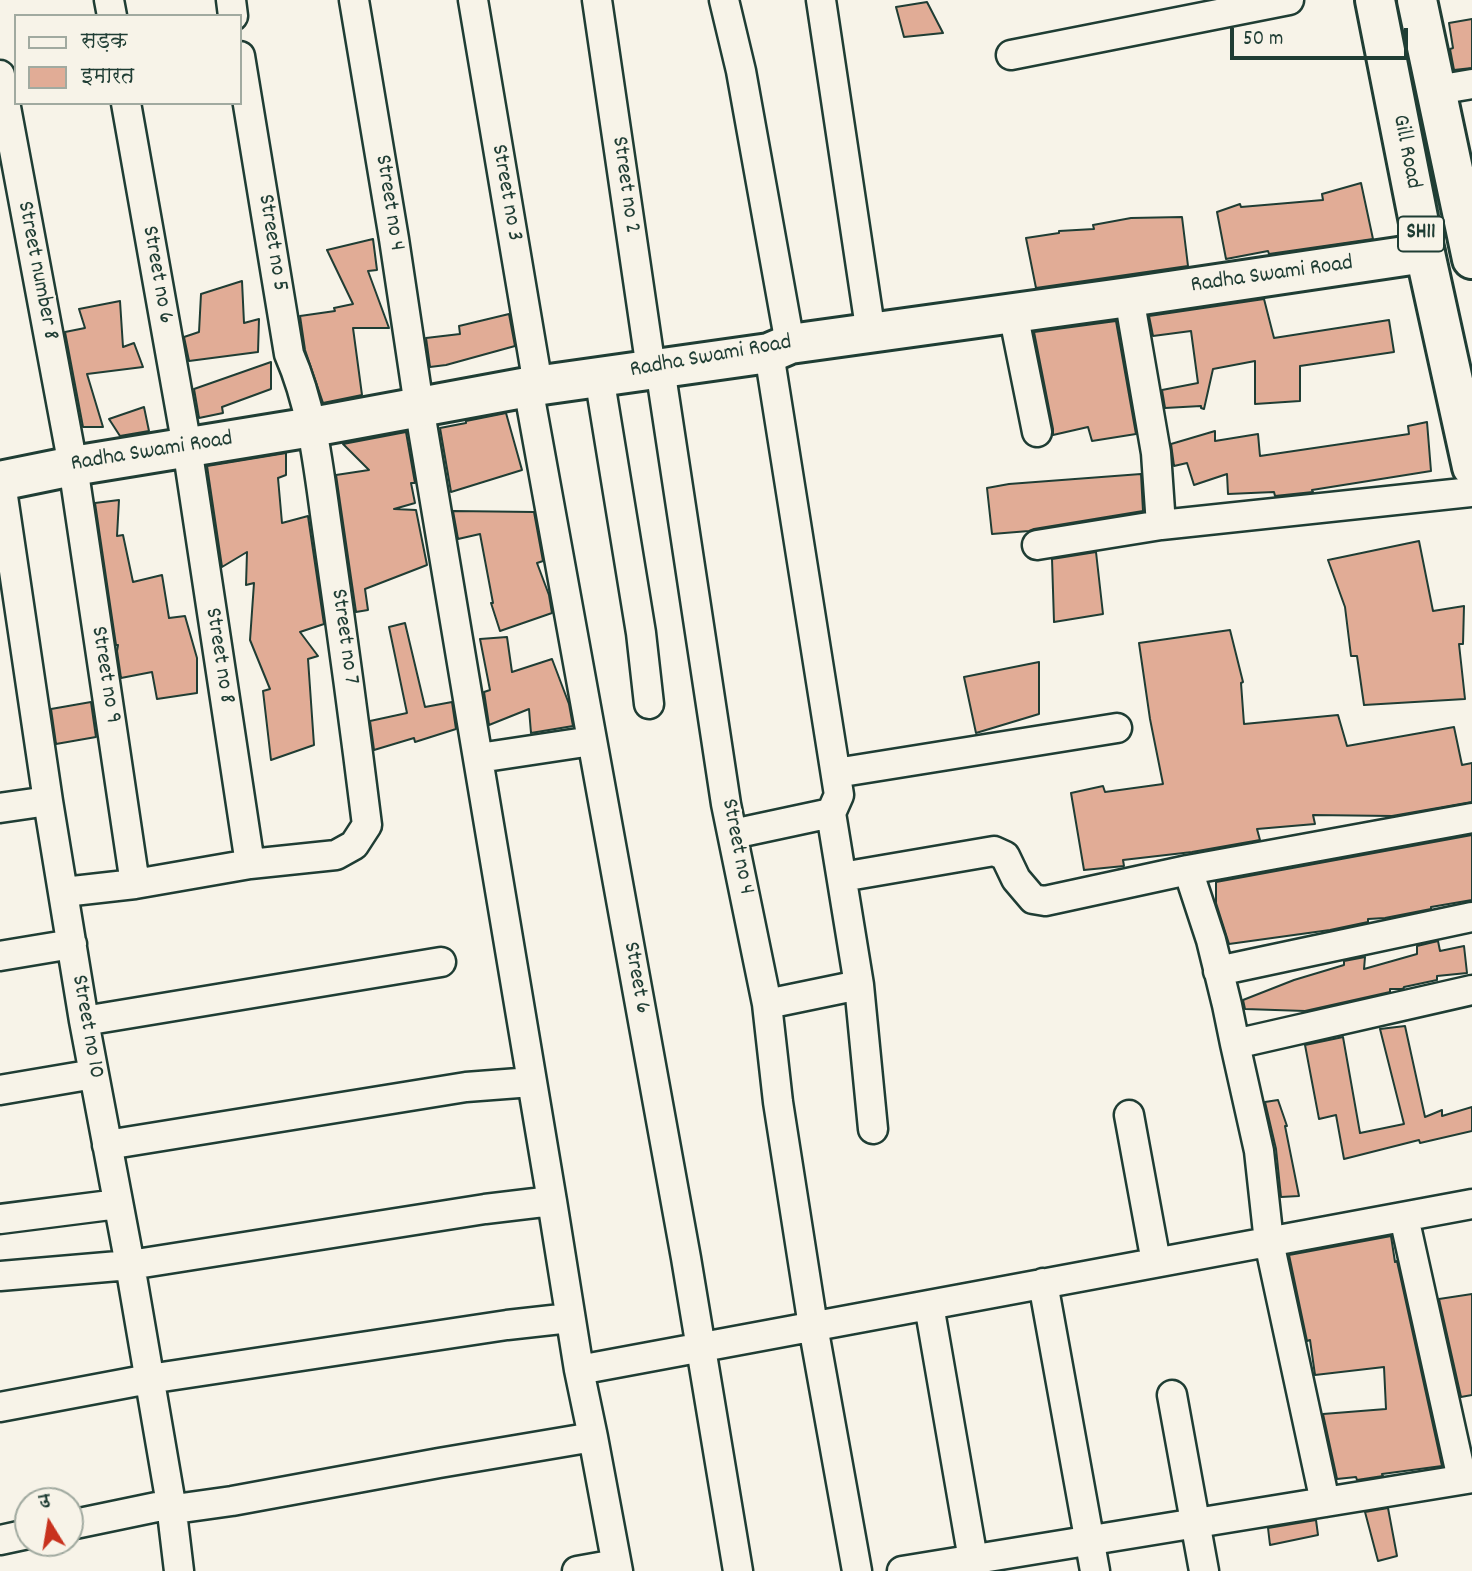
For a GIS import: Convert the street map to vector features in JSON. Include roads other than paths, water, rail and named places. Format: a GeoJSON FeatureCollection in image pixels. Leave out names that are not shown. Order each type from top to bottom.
{"type":"FeatureCollection","features":[{"type":"Feature","properties":{"kind":"street","name":"Street no 4"},"geometry":{"type":"LineString","coordinates":[[354,0],[570,1318],[617,1567]]}},
{"type":"Feature","properties":{"kind":"street","name":"Street no 3"},"geometry":{"type":"LineString","coordinates":[[473,0],[533,386]]}},
{"type":"Feature","properties":{"kind":"street","name":"Street no 2"},"geometry":{"type":"LineString","coordinates":[[597,0],[656,369]]}},
{"type":"Feature","properties":{"kind":"street"},"geometry":{"type":"LineString","coordinates":[[724,0],[741,71],[839,795],[831,813],[859,985],[873,1129]]}},
{"type":"Feature","properties":{"kind":"street"},"geometry":{"type":"LineString","coordinates":[[1011,55],[1289,0]]}},
{"type":"Feature","properties":{"kind":"street","name":"Gill Road"},"geometry":{"type":"LineString","coordinates":[[1375,0],[1425,253],[1472,467]]}},
{"type":"Feature","properties":{"kind":"street","name":"Gill Road"},"geometry":{"type":"LineString","coordinates":[[1418,0],[1454,87],[1472,259]]}},
{"type":"Feature","properties":{"kind":"street"},"geometry":{"type":"LineString","coordinates":[[825,1],[871,334]]}},
{"type":"Feature","properties":{"kind":"street","name":"Street no 5"},"geometry":{"type":"LineString","coordinates":[[242,68],[289,354],[299,376],[312,427]]}},
{"type":"Feature","properties":{"kind":"street","name":"Street number 8"},"geometry":{"type":"LineString","coordinates":[[0,75],[73,466]]}},
{"type":"Feature","properties":{"kind":"street","name":"Street no 6"},"geometry":{"type":"LineString","coordinates":[[126,105],[187,447]]}},
{"type":"Feature","properties":{"kind":"street","name":"Radha Swami Road"},"geometry":{"type":"LineString","coordinates":[[0,480],[533,386],[1425,253]]}},
{"type":"Feature","properties":{"kind":"street"},"geometry":{"type":"LineString","coordinates":[[1129,297],[1156,453],[1161,525]]}},
{"type":"Feature","properties":{"kind":"street"},"geometry":{"type":"LineString","coordinates":[[1013,313],[1037,432]]}},
{"type":"Feature","properties":{"kind":"street","name":"Street no 4"},"geometry":{"type":"LineString","coordinates":[[656,369],[705,654],[726,804],[767,1004],[778,1102],[813,1326],[857,1571]]}},
{"type":"Feature","properties":{"kind":"street"},"geometry":{"type":"LineString","coordinates":[[599,376],[641,633],[649,704]]}},
{"type":"Feature","properties":{"kind":"street","name":"Street 6"},"geometry":{"type":"LineString","coordinates":[[533,386],[592,741],[701,1347],[738,1571]]}},
{"type":"Feature","properties":{"kind":"street","name":"Street no 7"},"geometry":{"type":"LineString","coordinates":[[250,864],[336,855],[354,845],[367,825],[312,427]]}},
{"type":"Feature","properties":{"kind":"street","name":"Street no 8"},"geometry":{"type":"LineString","coordinates":[[187,447],[250,864]]}},
{"type":"Feature","properties":{"kind":"street","name":"Street no 9"},"geometry":{"type":"LineString","coordinates":[[73,466],[135,884]]}},
{"type":"Feature","properties":{"kind":"street","name":"Street no 10"},"geometry":{"type":"LineString","coordinates":[[0,480],[84,1021],[130,1265],[179,1571]]}},
{"type":"Feature","properties":{"kind":"street"},"geometry":{"type":"LineString","coordinates":[[1037,545],[1161,525],[1472,492]]}},
{"type":"Feature","properties":{"kind":"street"},"geometry":{"type":"LineString","coordinates":[[836,774],[1117,728]]}},
{"type":"Feature","properties":{"kind":"street"},"geometry":{"type":"LineString","coordinates":[[479,758],[592,741]]}},
{"type":"Feature","properties":{"kind":"street"},"geometry":{"type":"LineString","coordinates":[[0,808],[48,801]]}},
{"type":"Feature","properties":{"kind":"street"},"geometry":{"type":"LineString","coordinates":[[733,834],[831,813]]}},
{"type":"Feature","properties":{"kind":"street"},"geometry":{"type":"LineString","coordinates":[[842,877],[995,851],[1005,856],[1016,879],[1033,899],[1045,901],[1188,870],[1472,818]]}},
{"type":"Feature","properties":{"kind":"street"},"geometry":{"type":"LineString","coordinates":[[64,892],[135,884],[250,864]]}},
{"type":"Feature","properties":{"kind":"street"},"geometry":{"type":"LineString","coordinates":[[1188,870],[1211,940],[1259,1151],[1269,1242],[1325,1502]]}},
{"type":"Feature","properties":{"kind":"street"},"geometry":{"type":"LineString","coordinates":[[1218,971],[1472,917]]}},
{"type":"Feature","properties":{"kind":"street"},"geometry":{"type":"LineString","coordinates":[[0,956],[72,944]]}},
{"type":"Feature","properties":{"kind":"street"},"geometry":{"type":"LineString","coordinates":[[84,1021],[441,962]]}},
{"type":"Feature","properties":{"kind":"street"},"geometry":{"type":"LineString","coordinates":[[767,1004],[859,985]]}},
{"type":"Feature","properties":{"kind":"street"},"geometry":{"type":"LineString","coordinates":[[1235,1044],[1472,990]]}},
{"type":"Feature","properties":{"kind":"street"},"geometry":{"type":"LineString","coordinates":[[0,1090],[94,1074]]}},
{"type":"Feature","properties":{"kind":"street"},"geometry":{"type":"LineString","coordinates":[[107,1145],[466,1087],[532,1082]]}},
{"type":"Feature","properties":{"kind":"street"},"geometry":{"type":"LineString","coordinates":[[1129,1115],[1156,1262]]}},
{"type":"Feature","properties":{"kind":"street"},"geometry":{"type":"LineString","coordinates":[[0,1276],[130,1265],[485,1209],[552,1201]]}},
{"type":"Feature","properties":{"kind":"street"},"geometry":{"type":"LineString","coordinates":[[0,1219],[118,1204]]}},
{"type":"Feature","properties":{"kind":"street"},"geometry":{"type":"LineString","coordinates":[[579,1370],[1472,1204]]}},
{"type":"Feature","properties":{"kind":"street"},"geometry":{"type":"LineString","coordinates":[[902,1571],[975,1565],[1090,1540],[1467,1478],[1404,1217]]}},
{"type":"Feature","properties":{"kind":"street"},"geometry":{"type":"LineString","coordinates":[[1044,1283],[1094,1571]]}},
{"type":"Feature","properties":{"kind":"street"},"geometry":{"type":"LineString","coordinates":[[929,1305],[975,1565]]}},
{"type":"Feature","properties":{"kind":"street"},"geometry":{"type":"LineString","coordinates":[[0,1406],[149,1379],[507,1325],[570,1318]]}},
{"type":"Feature","properties":{"kind":"street"},"geometry":{"type":"LineString","coordinates":[[1172,1395],[1204,1571]]}},
{"type":"Feature","properties":{"kind":"street"},"geometry":{"type":"LineString","coordinates":[[84,1522],[170,1504],[182,1508],[232,1501],[593,1437]]}},
{"type":"Feature","properties":{"kind":"street"},"geometry":{"type":"LineString","coordinates":[[577,1571],[617,1567]]}}]}
